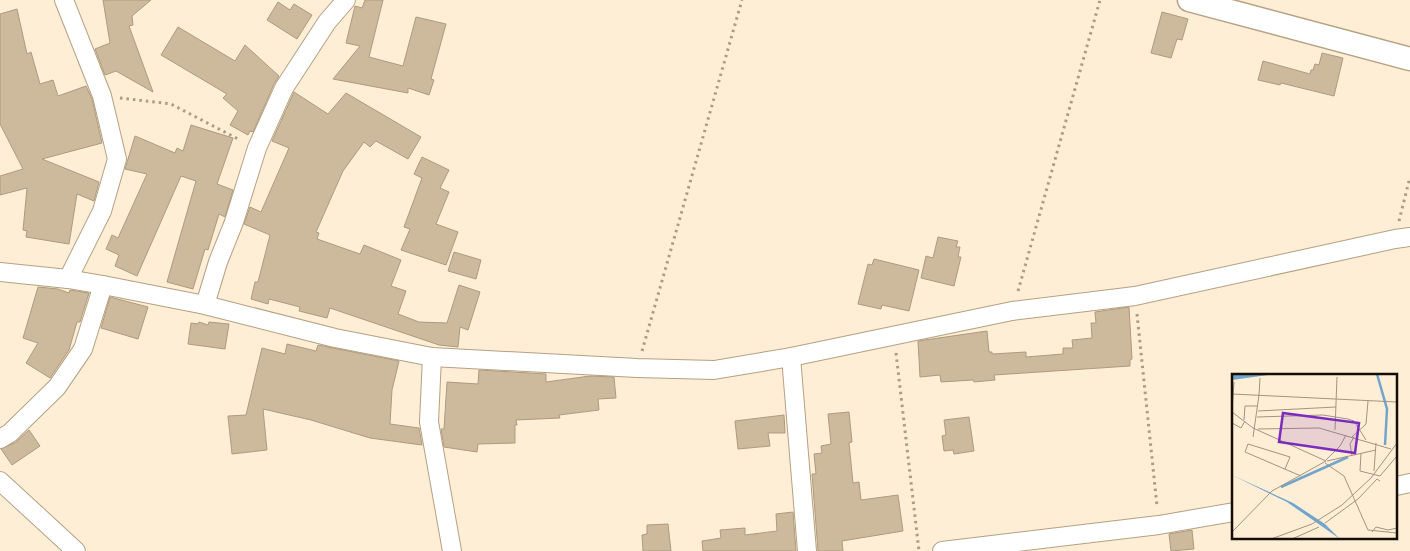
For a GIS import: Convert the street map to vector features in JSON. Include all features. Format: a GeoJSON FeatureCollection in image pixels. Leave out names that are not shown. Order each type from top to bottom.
{"type":"FeatureCollection","features":[{"type":"Feature","properties":{"kind":"street"},"geometry":{"type":"LineString","coordinates":[[64,0],[102,96],[116,159],[102,211],[68,279]]}},
{"type":"Feature","properties":{"kind":"street"},"geometry":{"type":"LineString","coordinates":[[205,305],[257,148],[284,88],[327,22],[346,0]]}},
{"type":"Feature","properties":{"kind":"street"},"geometry":{"type":"LineString","coordinates":[[1189,0],[1410,59]]}},
{"type":"Feature","properties":{"kind":"street"},"geometry":{"type":"LineString","coordinates":[[0,272],[68,279],[205,305],[335,338],[432,357],[637,368],[714,370],[790,358],[1012,311],[1135,296],[1403,238]]}},
{"type":"Feature","properties":{"kind":"street"},"geometry":{"type":"LineString","coordinates":[[0,439],[10,433],[57,387],[83,349],[103,285]]}},
{"type":"Feature","properties":{"kind":"street"},"geometry":{"type":"LineString","coordinates":[[432,357],[429,422],[452,551]]}},
{"type":"Feature","properties":{"kind":"street"},"geometry":{"type":"LineString","coordinates":[[790,358],[807,551]]}},
{"type":"Feature","properties":{"kind":"street"},"geometry":{"type":"LineString","coordinates":[[0,481],[76,551]]}},
{"type":"Feature","properties":{"kind":"street"},"geometry":{"type":"LineString","coordinates":[[942,551],[1159,525],[1232,512]]}},
{"type":"Feature","properties":{"kind":"path"},"geometry":{"type":"LineString","coordinates":[[637,368],[742,0]]}},
{"type":"Feature","properties":{"kind":"path"},"geometry":{"type":"LineString","coordinates":[[1012,311],[1100,0]]}},
{"type":"Feature","properties":{"kind":"path"},"geometry":{"type":"LineString","coordinates":[[102,96],[170,104],[257,148]]}},
{"type":"Feature","properties":{"kind":"path"},"geometry":{"type":"LineString","coordinates":[[1403,238],[1410,176]]}},
{"type":"Feature","properties":{"kind":"path"},"geometry":{"type":"LineString","coordinates":[[1135,296],[1159,525]]}},
{"type":"Feature","properties":{"kind":"path"},"geometry":{"type":"LineString","coordinates":[[894,335],[919,551]]}},
{"type":"Feature","properties":{"kind":"building"},"geometry":{"type":"Polygon","coordinates":[[[103,0],[151,0],[132,16],[133,25],[129,26],[153,92],[116,71],[105,75],[95,49],[110,43],[103,0]]]}},
{"type":"Feature","properties":{"kind":"building"},"geometry":{"type":"Polygon","coordinates":[[[365,0],[383,0],[369,57],[403,66],[416,17],[446,24],[431,79],[434,80],[429,95],[408,88],[408,93],[333,79],[360,46],[346,43],[355,6],[362,8],[365,0]]]}},
{"type":"Feature","properties":{"kind":"building"},"geometry":{"type":"Polygon","coordinates":[[[278,2],[290,10],[294,4],[312,15],[297,39],[267,20],[278,2]]]}},
{"type":"Feature","properties":{"kind":"building"},"geometry":{"type":"Polygon","coordinates":[[[17,9],[27,54],[31,52],[40,84],[53,80],[58,96],[86,86],[92,99],[102,143],[42,159],[99,182],[94,201],[77,194],[69,244],[26,237],[27,231],[23,230],[27,188],[0,195],[0,176],[23,169],[0,124],[0,14],[17,9]]]}},
{"type":"Feature","properties":{"kind":"building"},"geometry":{"type":"Polygon","coordinates":[[[1162,12],[1188,19],[1182,40],[1177,39],[1171,58],[1151,53],[1162,12]]]}},
{"type":"Feature","properties":{"kind":"building"},"geometry":{"type":"Polygon","coordinates":[[[178,27],[235,61],[245,45],[279,76],[253,132],[250,131],[248,135],[230,125],[238,111],[223,98],[227,94],[161,55],[178,27]]]}},
{"type":"Feature","properties":{"kind":"building"},"geometry":{"type":"Polygon","coordinates":[[[1322,53],[1343,58],[1334,96],[1281,83],[1280,85],[1258,80],[1263,61],[1310,74],[1315,64],[1319,65],[1322,53]]]}},
{"type":"Feature","properties":{"kind":"building"},"geometry":{"type":"Polygon","coordinates":[[[294,92],[328,114],[346,93],[421,137],[408,159],[376,141],[370,147],[364,142],[343,171],[316,232],[319,233],[317,239],[360,254],[364,245],[401,260],[391,286],[406,291],[398,314],[419,322],[447,323],[459,285],[480,292],[468,330],[460,327],[458,347],[439,345],[330,308],[327,318],[299,311],[300,307],[269,299],[268,304],[251,299],[255,282],[258,282],[270,235],[244,224],[250,207],[261,212],[289,148],[272,141],[294,92]]]}},
{"type":"Feature","properties":{"kind":"building"},"geometry":{"type":"Polygon","coordinates":[[[191,125],[233,138],[217,184],[233,190],[225,217],[219,214],[208,250],[205,249],[193,289],[167,282],[196,181],[181,176],[137,276],[115,266],[119,255],[106,249],[112,235],[118,238],[147,174],[125,169],[135,136],[175,153],[177,148],[183,151],[191,125]]]}},
{"type":"Feature","properties":{"kind":"building"},"geometry":{"type":"Polygon","coordinates":[[[422,157],[449,170],[440,188],[449,192],[436,224],[458,232],[446,265],[401,250],[410,229],[404,227],[422,178],[414,174],[422,157]]]}},
{"type":"Feature","properties":{"kind":"building"},"geometry":{"type":"Polygon","coordinates":[[[938,237],[958,241],[956,247],[960,247],[958,257],[961,257],[954,286],[921,278],[926,256],[933,258],[938,237]]]}},
{"type":"Feature","properties":{"kind":"building"},"geometry":{"type":"Polygon","coordinates":[[[454,252],[481,260],[476,279],[448,271],[454,252]]]}},
{"type":"Feature","properties":{"kind":"building"},"geometry":{"type":"Polygon","coordinates":[[[874,259],[919,270],[909,311],[882,305],[881,309],[858,304],[868,264],[872,265],[874,259]]]}},
{"type":"Feature","properties":{"kind":"building"},"geometry":{"type":"Polygon","coordinates":[[[38,287],[58,289],[69,293],[70,290],[89,293],[80,322],[77,322],[69,350],[50,378],[26,363],[38,343],[23,338],[38,287]]]}},
{"type":"Feature","properties":{"kind":"building"},"geometry":{"type":"Polygon","coordinates":[[[110,297],[148,307],[138,339],[101,328],[110,297]]]}},
{"type":"Feature","properties":{"kind":"building"},"geometry":{"type":"Polygon","coordinates":[[[1129,307],[1132,359],[1130,360],[1130,366],[994,375],[995,380],[974,382],[973,380],[941,382],[940,375],[920,377],[918,341],[987,331],[989,352],[992,352],[992,354],[1026,352],[1026,357],[1063,354],[1063,348],[1073,348],[1072,340],[1092,338],[1091,323],[1096,323],[1095,312],[1129,307]]]}},
{"type":"Feature","properties":{"kind":"building"},"geometry":{"type":"Polygon","coordinates":[[[199,322],[208,325],[209,322],[229,324],[225,349],[188,344],[191,323],[198,324],[199,322]]]}},
{"type":"Feature","properties":{"kind":"building"},"geometry":{"type":"Polygon","coordinates":[[[287,344],[316,351],[318,345],[399,361],[392,390],[390,424],[419,428],[422,445],[370,438],[311,420],[263,409],[267,450],[232,454],[228,416],[246,415],[262,348],[285,354],[287,344]]]}},
{"type":"Feature","properties":{"kind":"building"},"geometry":{"type":"Polygon","coordinates":[[[479,370],[546,374],[546,382],[590,376],[614,377],[616,398],[598,399],[599,410],[559,415],[560,418],[516,420],[515,443],[478,444],[477,452],[444,447],[441,429],[444,429],[447,382],[478,384],[479,370]]]}},
{"type":"Feature","properties":{"kind":"building"},"geometry":{"type":"Polygon","coordinates":[[[849,412],[852,442],[849,443],[853,483],[859,482],[861,500],[898,495],[903,531],[842,541],[843,551],[818,551],[812,474],[816,474],[814,454],[822,453],[821,446],[831,444],[828,414],[849,412]]]}},
{"type":"Feature","properties":{"kind":"building"},"geometry":{"type":"Polygon","coordinates":[[[784,415],[785,433],[768,433],[770,446],[738,449],[735,421],[784,415]]]}},
{"type":"Feature","properties":{"kind":"building"},"geometry":{"type":"Polygon","coordinates":[[[969,417],[974,451],[954,454],[953,450],[944,451],[942,436],[946,435],[944,420],[969,417]]]}},
{"type":"Feature","properties":{"kind":"building"},"geometry":{"type":"Polygon","coordinates":[[[29,430],[40,446],[12,465],[1,449],[16,442],[29,430]]]}},
{"type":"Feature","properties":{"kind":"building"},"geometry":{"type":"Polygon","coordinates":[[[793,512],[796,551],[703,551],[702,541],[721,538],[720,530],[745,528],[745,535],[777,531],[776,514],[793,512]]]}},
{"type":"Feature","properties":{"kind":"building"},"geometry":{"type":"Polygon","coordinates":[[[668,524],[671,551],[643,551],[642,535],[647,534],[647,525],[668,524]]]}},
{"type":"Feature","properties":{"kind":"building"},"geometry":{"type":"Polygon","coordinates":[[[1192,530],[1194,549],[1171,551],[1169,534],[1192,530]]]}}]}
